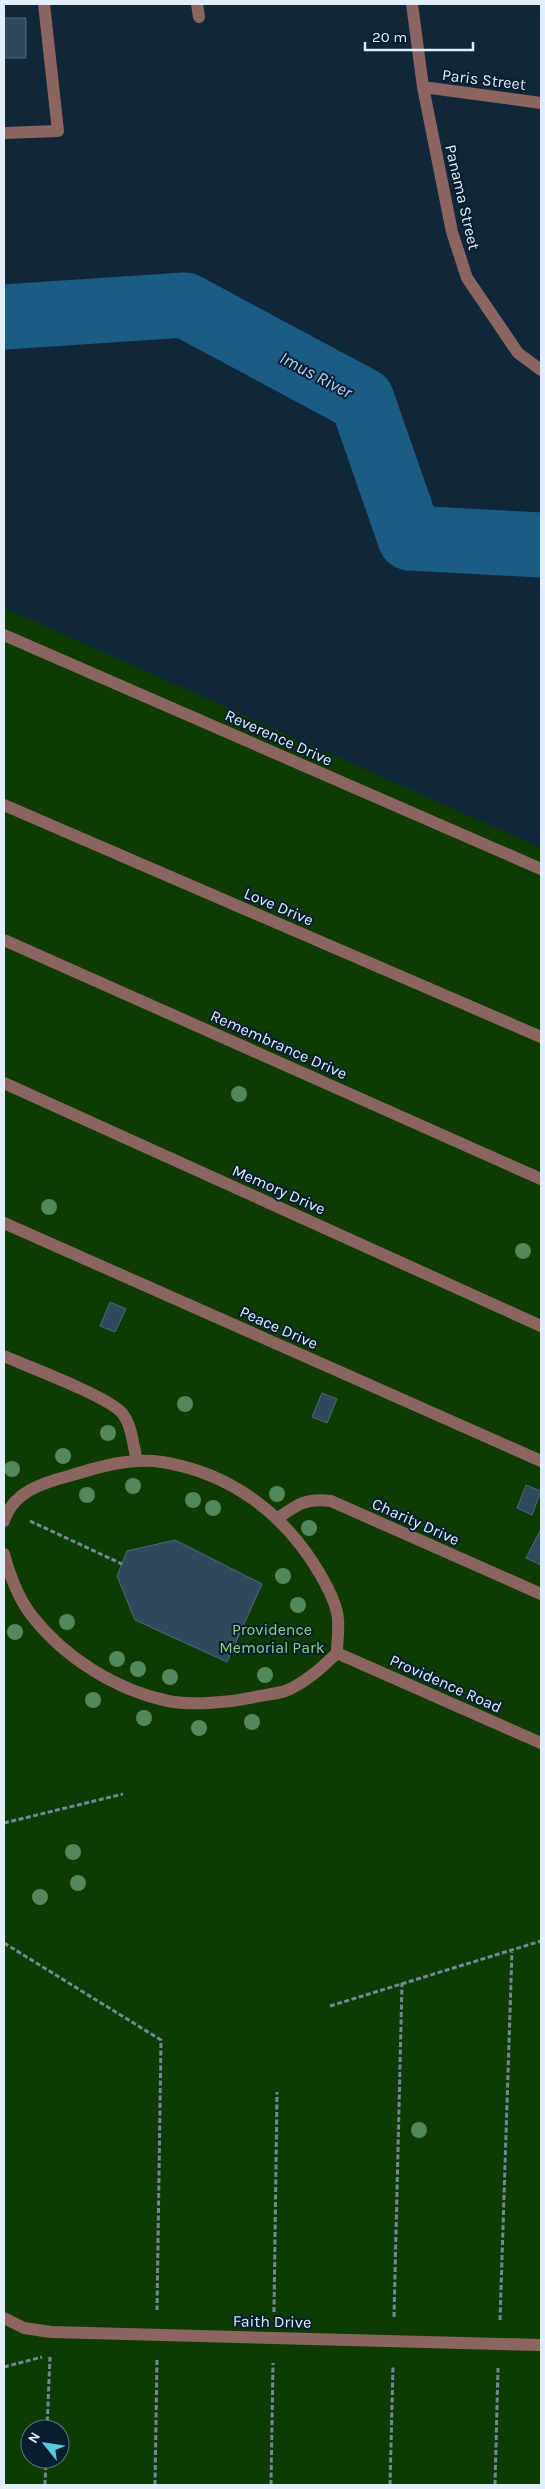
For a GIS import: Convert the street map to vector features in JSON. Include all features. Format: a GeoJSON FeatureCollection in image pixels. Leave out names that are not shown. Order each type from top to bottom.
{"type":"FeatureCollection","features":[{"type":"Feature","properties":{"kind":"street"},"geometry":{"type":"LineString","coordinates":[[4,133],[58,130],[44,4]]}},
{"type":"Feature","properties":{"kind":"street"},"geometry":{"type":"LineString","coordinates":[[197,4],[199,17]]}},
{"type":"Feature","properties":{"kind":"street","name":"Panama Street"},"geometry":{"type":"LineString","coordinates":[[412,4],[423,87],[452,232],[467,278],[518,353],[541,370]]}},
{"type":"Feature","properties":{"kind":"street","name":"Paris Street"},"geometry":{"type":"LineString","coordinates":[[423,87],[541,103]]}},
{"type":"Feature","properties":{"kind":"street","name":"Reverence Drive"},"geometry":{"type":"LineString","coordinates":[[4,634],[541,869]]}},
{"type":"Feature","properties":{"kind":"street","name":"Love Drive"},"geometry":{"type":"LineString","coordinates":[[4,805],[541,1037]]}},
{"type":"Feature","properties":{"kind":"street","name":"Remembrance Drive"},"geometry":{"type":"LineString","coordinates":[[4,940],[541,1179]]}},
{"type":"Feature","properties":{"kind":"street","name":"Memory Drive"},"geometry":{"type":"LineString","coordinates":[[4,1083],[541,1326]]}},
{"type":"Feature","properties":{"kind":"street","name":"Peace Drive"},"geometry":{"type":"LineString","coordinates":[[4,1223],[541,1461]]}},
{"type":"Feature","properties":{"kind":"street"},"geometry":{"type":"LineString","coordinates":[[4,1356],[106,1402],[122,1414],[130,1430],[136,1461]]}},
{"type":"Feature","properties":{"kind":"street"},"geometry":{"type":"LineString","coordinates":[[4,1554],[13,1583],[31,1615],[58,1645],[88,1668],[126,1687],[169,1701],[228,1703],[290,1690],[315,1674],[337,1653],[338,1618],[328,1587],[304,1547],[278,1518],[242,1491],[201,1472],[161,1462],[136,1461],[46,1482],[20,1496],[5,1513]]}},
{"type":"Feature","properties":{"kind":"street","name":"Charity Drive"},"geometry":{"type":"LineString","coordinates":[[278,1518],[297,1504],[313,1499],[331,1501],[541,1594]]}},
{"type":"Feature","properties":{"kind":"street","name":"Providence Road"},"geometry":{"type":"LineString","coordinates":[[337,1653],[541,1743]]}},
{"type":"Feature","properties":{"kind":"street","name":"Faith Drive"},"geometry":{"type":"LineString","coordinates":[[4,2318],[24,2328],[51,2332],[541,2345]]}},
{"type":"Feature","properties":{"kind":"path"},"geometry":{"type":"LineString","coordinates":[[5,1513],[122,1564]]}},
{"type":"Feature","properties":{"kind":"path"},"geometry":{"type":"LineString","coordinates":[[4,1823],[123,1794]]}},
{"type":"Feature","properties":{"kind":"path"},"geometry":{"type":"LineString","coordinates":[[330,2006],[541,1941]]}},
{"type":"Feature","properties":{"kind":"path"},"geometry":{"type":"LineString","coordinates":[[4,1944],[161,2040],[155,2485]]}},
{"type":"Feature","properties":{"kind":"path"},"geometry":{"type":"LineString","coordinates":[[495,2485],[512,1950]]}},
{"type":"Feature","properties":{"kind":"path"},"geometry":{"type":"LineString","coordinates":[[390,2485],[402,1983]]}},
{"type":"Feature","properties":{"kind":"path"},"geometry":{"type":"LineString","coordinates":[[271,2485],[277,2092]]}},
{"type":"Feature","properties":{"kind":"path"},"geometry":{"type":"LineString","coordinates":[[4,2367],[50,2355],[47,2419]]}},
{"type":"Feature","properties":{"kind":"path"},"geometry":{"type":"LineString","coordinates":[[45,2485],[46,2469]]}},
{"type":"Feature","properties":{"kind":"green space","name":"Providence Memorial Park"},"geometry":{"type":"Polygon","coordinates":[[[4,608],[541,848],[541,2485],[4,2485],[4,608]]]}},
{"type":"Feature","properties":{"kind":"building"},"geometry":{"type":"Polygon","coordinates":[[[4,18],[26,18],[26,58],[4,58],[4,18]]]}},
{"type":"Feature","properties":{"kind":"building"},"geometry":{"type":"Polygon","coordinates":[[[110,1302],[126,1309],[115,1332],[100,1326],[110,1302]]]}},
{"type":"Feature","properties":{"kind":"building"},"geometry":{"type":"Polygon","coordinates":[[[322,1393],[337,1399],[327,1423],[312,1417],[322,1393]]]}},
{"type":"Feature","properties":{"kind":"building"},"geometry":{"type":"Polygon","coordinates":[[[526,1485],[541,1491],[532,1515],[517,1508],[526,1485]]]}},
{"type":"Feature","properties":{"kind":"building"},"geometry":{"type":"Polygon","coordinates":[[[541,1531],[541,1565],[526,1558],[541,1531]]]}},
{"type":"Feature","properties":{"kind":"building"},"geometry":{"type":"Polygon","coordinates":[[[175,1540],[262,1584],[227,1662],[135,1620],[117,1576],[127,1551],[175,1540]]]}},
{"type":"Feature","properties":{"kind":"waterway","name":"Imus River"},"geometry":{"type":"LineString","coordinates":[[4,317],[185,305],[362,400],[410,538],[541,545]]}}]}
